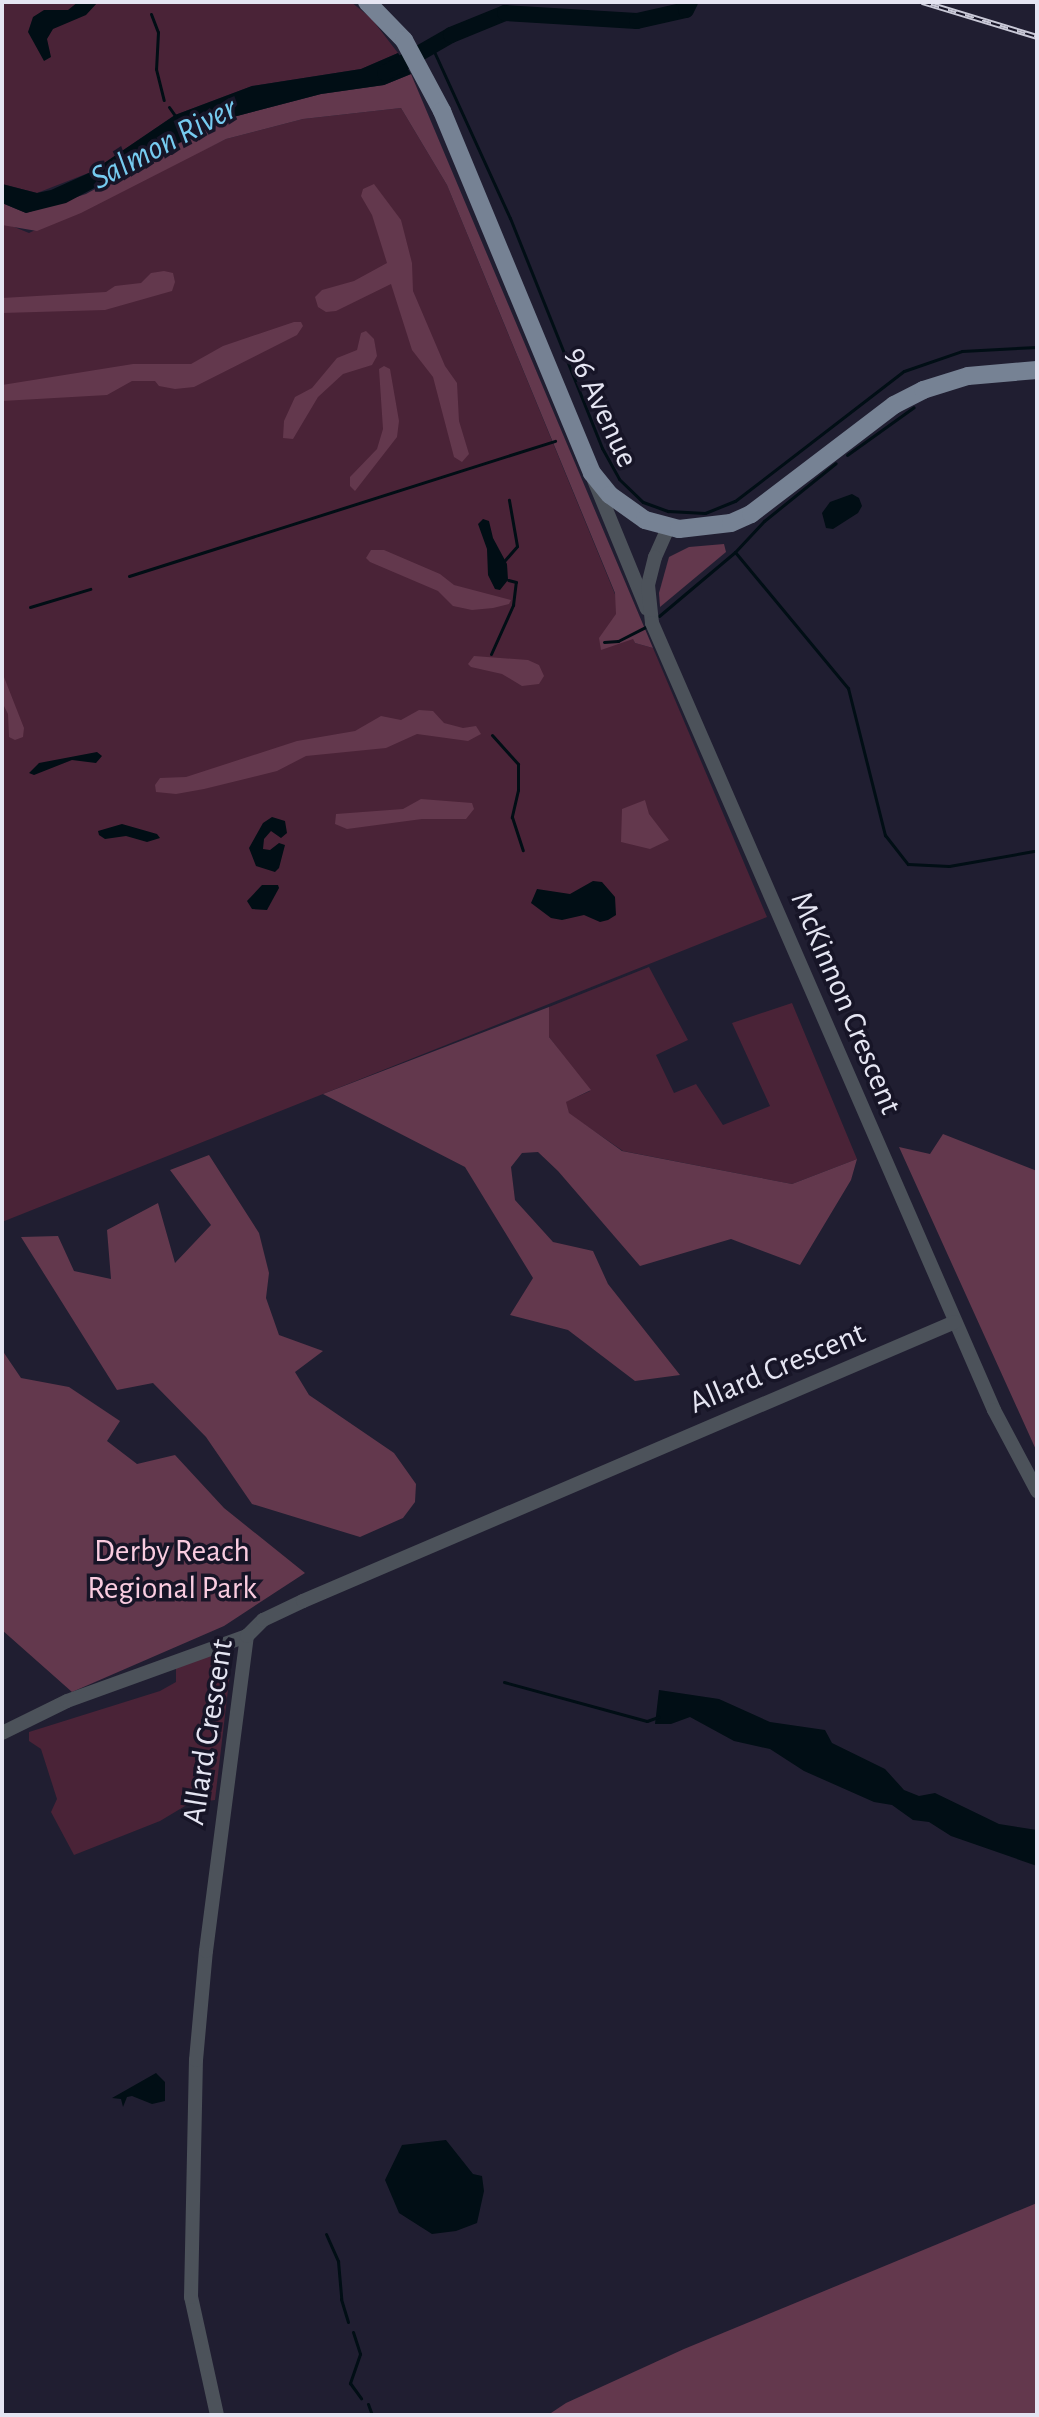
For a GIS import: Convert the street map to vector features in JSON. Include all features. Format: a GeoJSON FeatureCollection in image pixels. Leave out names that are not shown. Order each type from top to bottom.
{"type":"FeatureCollection","features":[{"type":"Feature","properties":{"kind":"main road","name":"96 Avenue"},"geometry":{"type":"LineString","coordinates":[[367,2],[404,40],[432,91],[473,180],[592,473],[625,508],[668,528],[703,529],[742,519],[894,405],[923,390],[982,373],[1037,370]]}},
{"type":"Feature","properties":{"kind":"street"},"geometry":{"type":"LineString","coordinates":[[592,473],[650,617]]}},
{"type":"Feature","properties":{"kind":"street","name":"McKinnon Crescent"},"geometry":{"type":"LineString","coordinates":[[668,528],[651,571],[650,617],[955,1322],[994,1410],[1037,1491]]}},
{"type":"Feature","properties":{"kind":"street","name":"Allard Crescent"},"geometry":{"type":"LineString","coordinates":[[217,2415],[194,2323],[190,2288],[196,2075],[206,1951],[247,1636],[263,1620],[303,1601],[955,1322]]}},
{"type":"Feature","properties":{"kind":"street"},"geometry":{"type":"LineString","coordinates":[[2,1733],[67,1701],[247,1636]]}},
{"type":"Feature","properties":{"kind":"shaded area"},"geometry":{"type":"Polygon","coordinates":[[[2,2],[351,2],[371,18],[398,53],[361,69],[252,86],[175,115],[91,172],[37,193],[2,184],[2,2]]]}},
{"type":"Feature","properties":{"kind":"shaded area"},"geometry":{"type":"Polygon","coordinates":[[[401,108],[447,185],[635,643],[653,648],[767,917],[2,1222],[2,222],[29,233],[226,139],[303,119],[401,108]]]}},
{"type":"Feature","properties":{"kind":"shaded area"},"geometry":{"type":"Polygon","coordinates":[[[649,967],[688,1040],[656,1055],[674,1093],[696,1084],[723,1125],[770,1106],[732,1023],[792,1003],[857,1159],[792,1184],[623,1151],[569,1114],[565,1102],[590,1091],[549,1037],[549,1007],[649,967]]]}},
{"type":"Feature","properties":{"kind":"shaded area"},"geometry":{"type":"Polygon","coordinates":[[[230,1649],[215,1800],[202,1802],[200,1797],[160,1821],[74,1855],[51,1812],[57,1799],[41,1749],[29,1741],[29,1732],[160,1691],[176,1682],[176,1666],[230,1649]]]}},
{"type":"Feature","properties":{"kind":"green space"},"geometry":{"type":"Polygon","coordinates":[[[411,74],[653,648],[635,643],[633,639],[601,650],[599,638],[616,614],[615,593],[447,185],[401,108],[303,119],[226,139],[81,213],[37,231],[2,225],[2,203],[26,213],[86,194],[222,120],[321,94],[384,85],[411,74]]]}},
{"type":"Feature","properties":{"kind":"green space"},"geometry":{"type":"Polygon","coordinates":[[[374,184],[401,220],[412,263],[413,291],[445,366],[457,383],[459,421],[469,454],[462,462],[454,457],[433,377],[412,350],[391,284],[336,311],[326,312],[318,307],[315,297],[322,290],[354,281],[387,263],[372,215],[361,196],[363,189],[374,184]]]}},
{"type":"Feature","properties":{"kind":"green space"},"geometry":{"type":"Polygon","coordinates":[[[151,273],[173,273],[175,282],[172,291],[105,310],[2,313],[2,298],[106,292],[115,286],[141,283],[151,273]]]}},
{"type":"Feature","properties":{"kind":"green space"},"geometry":{"type":"Polygon","coordinates":[[[301,322],[303,326],[297,335],[194,387],[175,389],[159,386],[155,381],[132,381],[107,395],[2,401],[2,385],[133,364],[191,364],[223,346],[301,322]]]}},
{"type":"Feature","properties":{"kind":"green space"},"geometry":{"type":"Polygon","coordinates":[[[366,331],[374,339],[377,356],[372,365],[343,374],[318,397],[293,439],[283,438],[284,421],[295,397],[312,388],[337,358],[357,350],[361,333],[366,331]]]}},
{"type":"Feature","properties":{"kind":"green space"},"geometry":{"type":"Polygon","coordinates":[[[384,366],[390,369],[399,421],[397,437],[355,491],[350,486],[350,477],[377,449],[383,429],[379,369],[384,366]]]}},
{"type":"Feature","properties":{"kind":"green space"},"geometry":{"type":"Polygon","coordinates":[[[724,544],[726,552],[660,607],[659,593],[669,557],[689,547],[724,544]]]}},
{"type":"Feature","properties":{"kind":"green space"},"geometry":{"type":"Polygon","coordinates":[[[371,550],[384,550],[440,574],[454,585],[511,600],[509,604],[493,608],[472,610],[453,606],[438,591],[370,562],[366,558],[371,550]]]}},
{"type":"Feature","properties":{"kind":"green space"},"geometry":{"type":"Polygon","coordinates":[[[474,656],[528,660],[539,665],[544,676],[539,684],[522,686],[502,674],[471,667],[468,664],[474,656]]]}},
{"type":"Feature","properties":{"kind":"green space"},"geometry":{"type":"Polygon","coordinates":[[[2,672],[24,728],[23,737],[15,740],[9,737],[8,714],[2,702],[2,672]]]}},
{"type":"Feature","properties":{"kind":"green space"},"geometry":{"type":"Polygon","coordinates":[[[419,710],[433,711],[444,723],[463,728],[476,726],[481,734],[468,741],[417,734],[386,748],[306,756],[277,771],[204,789],[176,794],[156,792],[155,785],[160,778],[186,777],[297,741],[355,731],[381,716],[401,720],[419,710]]]}},
{"type":"Feature","properties":{"kind":"green space"},"geometry":{"type":"Polygon","coordinates":[[[421,799],[472,803],[474,809],[466,819],[422,819],[347,829],[335,824],[336,814],[403,809],[421,799]]]}},
{"type":"Feature","properties":{"kind":"green space"},"geometry":{"type":"Polygon","coordinates":[[[645,800],[649,814],[669,840],[650,849],[621,842],[622,809],[645,800]]]}},
{"type":"Feature","properties":{"kind":"green space"},"geometry":{"type":"Polygon","coordinates":[[[549,1007],[549,1037],[591,1090],[566,1102],[569,1113],[622,1151],[792,1184],[857,1159],[851,1180],[800,1265],[731,1239],[640,1266],[558,1171],[538,1152],[522,1153],[511,1167],[515,1200],[553,1242],[593,1251],[608,1284],[680,1375],[635,1381],[568,1330],[510,1315],[533,1278],[465,1167],[323,1094],[549,1007]]]}},
{"type":"Feature","properties":{"kind":"green space"},"geometry":{"type":"Polygon","coordinates":[[[943,1134],[1037,1171],[1037,1452],[899,1147],[930,1154],[943,1134]]]}},
{"type":"Feature","properties":{"kind":"green space"},"geometry":{"type":"Polygon","coordinates":[[[209,1155],[259,1233],[269,1273],[266,1298],[279,1335],[323,1351],[295,1372],[309,1395],[394,1453],[416,1484],[415,1502],[403,1518],[360,1537],[252,1504],[206,1437],[153,1383],[117,1390],[21,1237],[58,1236],[74,1271],[111,1279],[107,1230],[158,1203],[175,1263],[211,1225],[170,1170],[209,1155]]]}},
{"type":"Feature","properties":{"kind":"green space","name":"Derby Reach Regional Park"},"geometry":{"type":"Polygon","coordinates":[[[2,1350],[21,1378],[69,1387],[120,1421],[107,1441],[137,1464],[175,1455],[224,1508],[305,1573],[224,1626],[72,1692],[2,1630],[2,1350]]]}},
{"type":"Feature","properties":{"kind":"green space"},"geometry":{"type":"Polygon","coordinates":[[[1037,2203],[1037,2415],[548,2415],[566,2403],[684,2349],[1037,2203]]]}},
{"type":"Feature","properties":{"kind":"water"},"geometry":{"type":"Polygon","coordinates":[[[78,2],[98,2],[86,15],[53,29],[47,39],[51,57],[44,61],[28,32],[33,17],[44,10],[68,10],[78,2]]]}},
{"type":"Feature","properties":{"kind":"water","name":"Salmon River"},"geometry":{"type":"Polygon","coordinates":[[[398,53],[411,74],[384,85],[321,94],[222,120],[66,203],[26,213],[2,203],[2,184],[37,193],[51,190],[91,172],[175,115],[252,86],[361,69],[398,53]]]}},
{"type":"Feature","properties":{"kind":"water"},"geometry":{"type":"Polygon","coordinates":[[[852,494],[859,498],[862,506],[858,513],[833,529],[826,528],[822,513],[830,502],[852,494]]]}},
{"type":"Feature","properties":{"kind":"water"},"geometry":{"type":"Polygon","coordinates":[[[483,519],[489,521],[493,538],[507,564],[508,580],[500,590],[495,589],[488,575],[487,549],[478,524],[483,519]]]}},
{"type":"Feature","properties":{"kind":"water"},"geometry":{"type":"Polygon","coordinates":[[[97,752],[102,756],[96,763],[72,760],[34,775],[29,773],[39,763],[97,752]]]}},
{"type":"Feature","properties":{"kind":"water"},"geometry":{"type":"Polygon","coordinates":[[[272,817],[285,821],[287,833],[281,838],[271,831],[264,839],[263,849],[270,850],[279,843],[285,845],[275,872],[256,866],[249,848],[263,823],[272,817]]]}},
{"type":"Feature","properties":{"kind":"water"},"geometry":{"type":"Polygon","coordinates":[[[122,824],[157,834],[160,838],[147,842],[126,836],[105,839],[99,835],[98,831],[122,824]]]}},
{"type":"Feature","properties":{"kind":"water"},"geometry":{"type":"Polygon","coordinates":[[[593,881],[602,882],[615,897],[616,915],[608,920],[600,922],[584,915],[562,920],[551,918],[531,903],[537,889],[570,894],[593,881]]]}},
{"type":"Feature","properties":{"kind":"water"},"geometry":{"type":"Polygon","coordinates":[[[262,885],[278,885],[279,888],[267,910],[252,909],[247,901],[262,885]]]}},
{"type":"Feature","properties":{"kind":"water"},"geometry":{"type":"Polygon","coordinates":[[[659,1690],[719,1699],[770,1722],[825,1730],[832,1743],[885,1769],[904,1790],[919,1796],[935,1793],[999,1824],[1037,1830],[1037,1866],[951,1836],[929,1822],[913,1820],[892,1805],[874,1802],[804,1771],[770,1749],[734,1741],[690,1717],[671,1724],[655,1724],[659,1690]]]}},
{"type":"Feature","properties":{"kind":"water"},"geometry":{"type":"Polygon","coordinates":[[[156,2073],[165,2082],[165,2101],[152,2104],[132,2096],[127,2097],[123,2107],[121,2099],[112,2098],[156,2073]]]}},
{"type":"Feature","properties":{"kind":"water"},"geometry":{"type":"Polygon","coordinates":[[[446,2140],[473,2174],[482,2176],[484,2191],[477,2223],[456,2231],[432,2234],[399,2213],[385,2180],[402,2145],[446,2140]]]}},
{"type":"Feature","properties":{"kind":"waterway","name":"Salmon River"},"geometry":{"type":"LineString","coordinates":[[385,73],[451,35],[505,13],[637,21],[686,10],[690,2]]}},
{"type":"Feature","properties":{"kind":"waterway"},"geometry":{"type":"LineString","coordinates":[[151,14],[158,32],[156,69],[164,100]]}},
{"type":"Feature","properties":{"kind":"waterway"},"geometry":{"type":"LineString","coordinates":[[432,47],[510,218],[602,448],[619,479],[643,502],[668,511],[705,513],[735,501],[904,371],[962,351],[1037,347]]}},
{"type":"Feature","properties":{"kind":"waterway"},"geometry":{"type":"LineString","coordinates":[[169,107],[176,117]]}},
{"type":"Feature","properties":{"kind":"waterway"},"geometry":{"type":"LineString","coordinates":[[847,455],[914,407]]}},
{"type":"Feature","properties":{"kind":"waterway"},"geometry":{"type":"LineString","coordinates":[[129,576],[555,441]]}},
{"type":"Feature","properties":{"kind":"waterway"},"geometry":{"type":"LineString","coordinates":[[659,616],[735,552],[764,521],[836,463]]}},
{"type":"Feature","properties":{"kind":"waterway"},"geometry":{"type":"LineString","coordinates":[[505,560],[517,546],[509,500]]}},
{"type":"Feature","properties":{"kind":"waterway"},"geometry":{"type":"LineString","coordinates":[[735,552],[848,688],[885,835],[908,864],[949,866],[1034,851]]}},
{"type":"Feature","properties":{"kind":"waterway"},"geometry":{"type":"LineString","coordinates":[[491,654],[513,605],[516,582],[508,580]]}},
{"type":"Feature","properties":{"kind":"waterway"},"geometry":{"type":"LineString","coordinates":[[30,607],[90,589]]}},
{"type":"Feature","properties":{"kind":"waterway"},"geometry":{"type":"LineString","coordinates":[[604,642],[618,641],[645,627]]}},
{"type":"Feature","properties":{"kind":"waterway"},"geometry":{"type":"LineString","coordinates":[[492,735],[518,764],[518,790],[512,817],[523,850]]}},
{"type":"Feature","properties":{"kind":"waterway"},"geometry":{"type":"LineString","coordinates":[[504,1682],[647,1721],[658,1717]]}},
{"type":"Feature","properties":{"kind":"waterway"},"geometry":{"type":"LineString","coordinates":[[326,2234],[338,2261],[341,2299],[348,2322]]}},
{"type":"Feature","properties":{"kind":"waterway"},"geometry":{"type":"LineString","coordinates":[[353,2332],[360,2354],[350,2383],[361,2398]]}},
{"type":"Feature","properties":{"kind":"waterway"},"geometry":{"type":"LineString","coordinates":[[368,2404],[372,2415]]}},
{"type":"Feature","properties":{"kind":"railway"},"geometry":{"type":"LineString","coordinates":[[922,2],[1037,37]]}}]}
